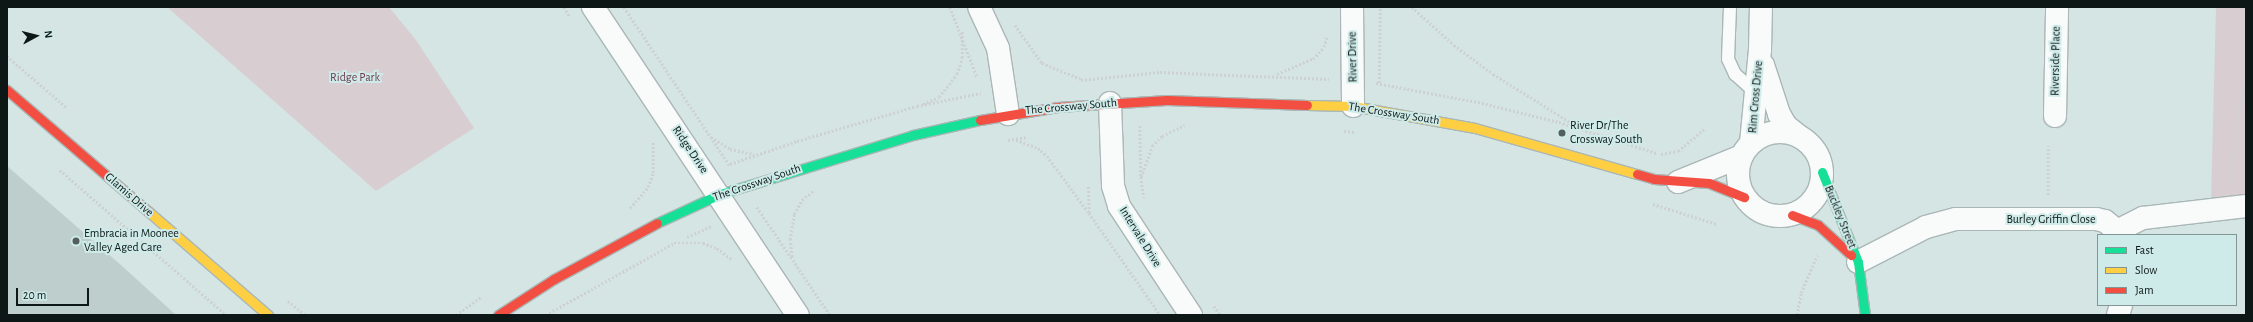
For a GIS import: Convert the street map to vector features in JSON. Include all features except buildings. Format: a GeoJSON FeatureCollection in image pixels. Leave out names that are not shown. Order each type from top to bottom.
{"type":"FeatureCollection","features":[{"type":"Feature","properties":{"kind":"street","name":"Ridge Drive"},"geometry":{"type":"LineString","coordinates":[[593,7],[720,194],[798,315]]}},
{"type":"Feature","properties":{"kind":"street"},"geometry":{"type":"LineString","coordinates":[[979,7],[998,48],[1008,114]]}},
{"type":"Feature","properties":{"kind":"street","name":"River Drive"},"geometry":{"type":"LineString","coordinates":[[1352,7],[1354,106]]}},
{"type":"Feature","properties":{"kind":"street","name":"Rim Cross Drive"},"geometry":{"type":"LineString","coordinates":[[1747,150],[1756,93],[1760,50],[1761,7]]}},
{"type":"Feature","properties":{"kind":"street","name":"Riverside Place"},"geometry":{"type":"LineString","coordinates":[[2055,116],[2057,7]]}},
{"type":"Feature","properties":{"kind":"street","name":"Rim Cross Drive"},"geometry":{"type":"LineString","coordinates":[[1760,50],[1779,114],[1786,126],[1800,137]]}},
{"type":"Feature","properties":{"kind":"street","name":"Glamis Drive"},"geometry":{"type":"LineString","coordinates":[[7,90],[268,315]]}},
{"type":"Feature","properties":{"kind":"street","name":"The Crossway South"},"geometry":{"type":"LineString","coordinates":[[498,315],[554,278],[639,232],[720,194],[913,135],[1008,114],[1086,105],[1140,101],[1222,100],[1354,106],[1475,128],[1648,177],[1678,182],[1709,183],[1744,197]]}},
{"type":"Feature","properties":{"kind":"street","name":"Intervale Drive"},"geometry":{"type":"LineString","coordinates":[[1110,103],[1113,186],[1119,206],[1191,315]]}},
{"type":"Feature","properties":{"kind":"street"},"geometry":{"type":"LineString","coordinates":[[1678,182],[1747,150],[1775,132],[1800,137],[1819,158],[1822,172],[1815,199],[1805,209],[1792,215],[1765,214],[1744,197],[1738,177],[1747,150]]}},
{"type":"Feature","properties":{"kind":"street","name":"Buckley Street"},"geometry":{"type":"LineString","coordinates":[[1822,172],[1858,262],[1865,315]]}},
{"type":"Feature","properties":{"kind":"street","name":"Burley Griffin Close"},"geometry":{"type":"LineString","coordinates":[[1858,262],[1926,227],[1956,219],[2096,219],[2105,221],[2121,233],[2143,218],[2237,207]]}},
{"type":"Feature","properties":{"kind":"street","name":"Buckley Street"},"geometry":{"type":"LineString","coordinates":[[1792,215],[1807,219],[1826,231],[1858,262]]}},
{"type":"Feature","properties":{"kind":"lane"},"geometry":{"type":"LineString","coordinates":[[1730,7],[1728,59],[1735,74],[1756,93]]}},
{"type":"Feature","properties":{"kind":"path"},"geometry":{"type":"LineString","coordinates":[[624,7],[830,315]]}},
{"type":"Feature","properties":{"kind":"path"},"geometry":{"type":"LineString","coordinates":[[950,7],[962,31],[977,80]]}},
{"type":"Feature","properties":{"kind":"path"},"geometry":{"type":"LineString","coordinates":[[1379,83],[1380,7]]}},
{"type":"Feature","properties":{"kind":"path"},"geometry":{"type":"LineString","coordinates":[[1412,7],[1454,45],[1493,74],[1578,128]]}},
{"type":"Feature","properties":{"kind":"path"},"geometry":{"type":"LineString","coordinates":[[1013,22],[1042,63],[1083,80]]}},
{"type":"Feature","properties":{"kind":"path"},"geometry":{"type":"LineString","coordinates":[[917,106],[939,97],[957,74],[962,58],[962,31]]}},
{"type":"Feature","properties":{"kind":"path"},"geometry":{"type":"LineString","coordinates":[[1274,75],[1300,67],[1313,59],[1324,47],[1328,33]]}},
{"type":"Feature","properties":{"kind":"path"},"geometry":{"type":"LineString","coordinates":[[1068,81],[1144,74],[1274,75],[1379,83],[1478,102],[1578,128],[1659,154],[1678,151],[1704,129]]}},
{"type":"Feature","properties":{"kind":"path"},"geometry":{"type":"LineString","coordinates":[[1144,74],[1140,101],[1141,177],[1152,146],[1162,136],[1193,122]]}},
{"type":"Feature","properties":{"kind":"path"},"geometry":{"type":"LineString","coordinates":[[1083,80],[1086,105]]}},
{"type":"Feature","properties":{"kind":"path"},"geometry":{"type":"LineString","coordinates":[[2237,207],[2237,118],[2246,80]]}},
{"type":"Feature","properties":{"kind":"path"},"geometry":{"type":"LineString","coordinates":[[980,86],[982,93]]}},
{"type":"Feature","properties":{"kind":"path"},"geometry":{"type":"LineString","coordinates":[[707,175],[756,154],[917,106],[1004,89]]}},
{"type":"Feature","properties":{"kind":"path"},"geometry":{"type":"LineString","coordinates":[[710,135],[730,149],[756,154]]}},
{"type":"Feature","properties":{"kind":"path"},"geometry":{"type":"LineString","coordinates":[[637,207],[624,214],[640,198],[651,180],[654,154],[652,139]]}},
{"type":"Feature","properties":{"kind":"path"},"geometry":{"type":"LineString","coordinates":[[1012,140],[1024,142],[1047,156],[1089,213],[1160,315]]}},
{"type":"Feature","properties":{"kind":"path"},"geometry":{"type":"LineString","coordinates":[[2048,146],[2048,198]]}},
{"type":"Feature","properties":{"kind":"path"},"geometry":{"type":"LineString","coordinates":[[54,164],[226,315]]}},
{"type":"Feature","properties":{"kind":"path"},"geometry":{"type":"LineString","coordinates":[[1088,183],[1089,213]]}},
{"type":"Feature","properties":{"kind":"path"},"geometry":{"type":"LineString","coordinates":[[792,259],[790,240],[794,214],[802,200],[819,186]]}},
{"type":"Feature","properties":{"kind":"path"},"geometry":{"type":"LineString","coordinates":[[1797,315],[1800,293],[1812,261],[1825,246],[1826,231]]}},
{"type":"Feature","properties":{"kind":"path"},"geometry":{"type":"LineString","coordinates":[[674,243],[703,243],[717,248],[734,262]]}},
{"type":"Feature","properties":{"kind":"path"},"geometry":{"type":"LineString","coordinates":[[456,315],[488,292]]}},
{"type":"Feature","properties":{"kind":"green space","name":"Ridge Park"},"geometry":{"type":"Polygon","coordinates":[[[167,7],[389,7],[416,40],[474,128],[376,191],[167,7]]]}},
{"type":"Feature","properties":{"kind":"green space"},"geometry":{"type":"Polygon","coordinates":[[[2216,7],[2246,7],[2246,197],[2211,200],[2216,7]]]}},
{"type":"Feature","properties":{"kind":"traffic: fast"},"geometry":{"type":"LineString","coordinates":[[657,223],[720,194],[913,135],[980,120]]}},
{"type":"Feature","properties":{"kind":"traffic: fast"},"geometry":{"type":"LineString","coordinates":[[1822,172],[1858,262],[1865,315]]}},
{"type":"Feature","properties":{"kind":"traffic: slow"},"geometry":{"type":"LineString","coordinates":[[1307,105],[1353,106],[1475,128],[1637,174]]}},
{"type":"Feature","properties":{"kind":"traffic: slow"},"geometry":{"type":"LineString","coordinates":[[149,212],[268,315]]}},
{"type":"Feature","properties":{"kind":"traffic: jam"},"geometry":{"type":"LineString","coordinates":[[7,90],[149,212]]}},
{"type":"Feature","properties":{"kind":"traffic: jam"},"geometry":{"type":"LineString","coordinates":[[980,120],[1058,107],[1167,100],[1307,105]]}},
{"type":"Feature","properties":{"kind":"traffic: jam"},"geometry":{"type":"LineString","coordinates":[[1637,174],[1654,179],[1709,183],[1744,197]]}},
{"type":"Feature","properties":{"kind":"traffic: jam"},"geometry":{"type":"LineString","coordinates":[[1792,215],[1818,225],[1851,255]]}},
{"type":"Feature","properties":{"kind":"traffic: jam"},"geometry":{"type":"LineString","coordinates":[[498,315],[554,279],[657,223]]}},
{"type":"Feature","properties":{"kind":"place","name":"River Dr/The Crossway South"},"geometry":{"type":"Point","coordinates":[1562,133]}},
{"type":"Feature","properties":{"kind":"place","name":"Embracia in Moonee Valley Aged Care"},"geometry":{"type":"Point","coordinates":[76,241]}}]}
